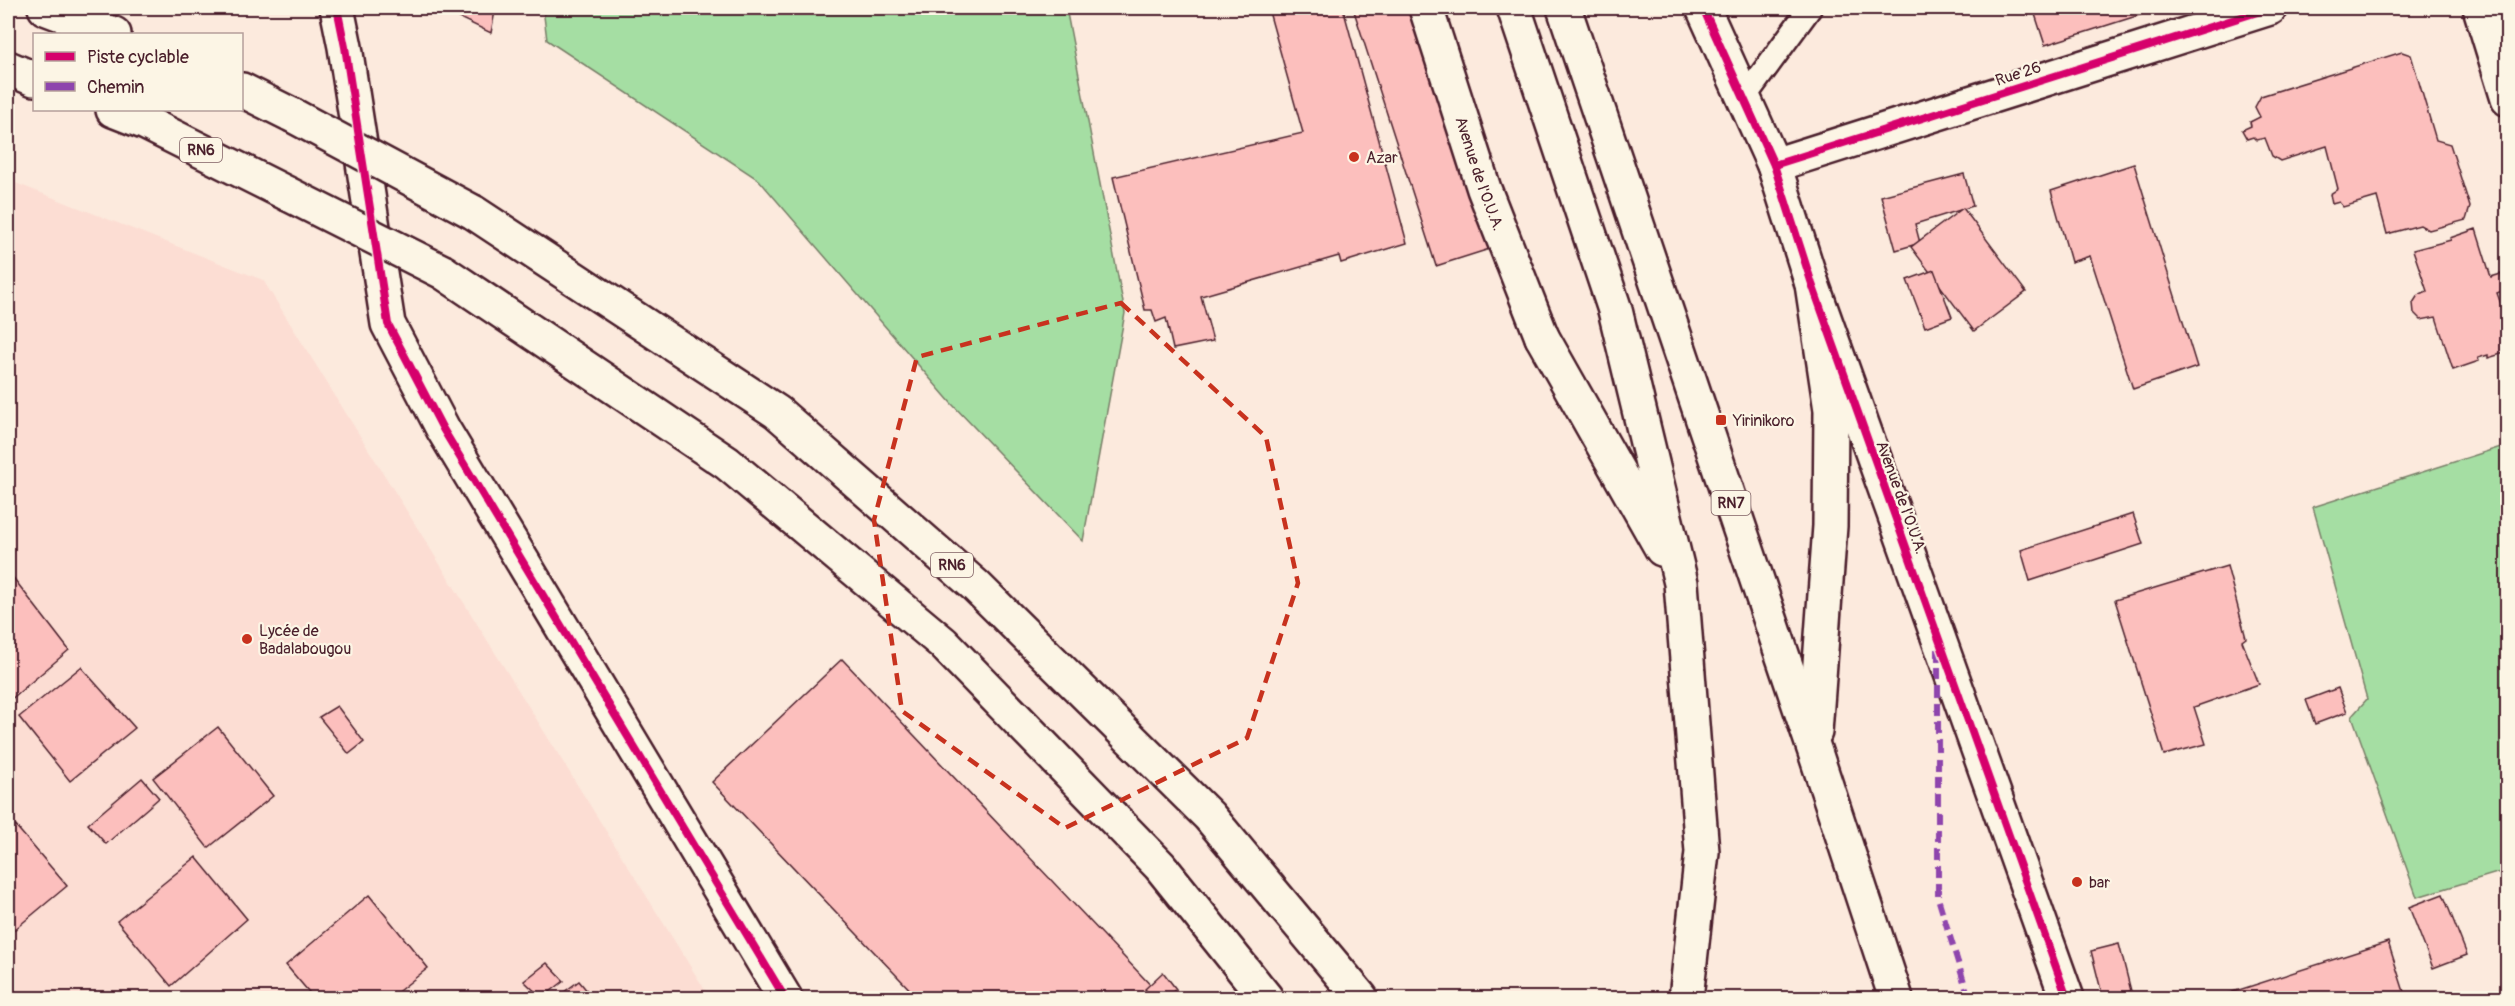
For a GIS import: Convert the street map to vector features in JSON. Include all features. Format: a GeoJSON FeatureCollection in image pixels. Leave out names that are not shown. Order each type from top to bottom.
{"type":"FeatureCollection","features":[{"type":"Feature","properties":{"kind":"main road"},"geometry":{"type":"LineString","coordinates":[[45,8],[111,33]]}},
{"type":"Feature","properties":{"kind":"main road"},"geometry":{"type":"LineString","coordinates":[[337,8],[345,46],[388,324],[443,429],[785,999]]}},
{"type":"Feature","properties":{"kind":"main road","name":"Avenue de l'O.U.A."},"geometry":{"type":"LineString","coordinates":[[1426,8],[1484,189],[1542,337],[1681,583]]}},
{"type":"Feature","properties":{"kind":"main road"},"geometry":{"type":"LineString","coordinates":[[1514,8],[1615,310],[1681,583],[1702,852],[1686,999]]}},
{"type":"Feature","properties":{"kind":"main road","name":"RN7"},"geometry":{"type":"LineString","coordinates":[[1564,8],[1896,999]]}},
{"type":"Feature","properties":{"kind":"main road","name":"Avenue de l'O.U.A."},"geometry":{"type":"LineString","coordinates":[[1703,8],[1774,165],[1812,284],[2067,999]]}},
{"type":"Feature","properties":{"kind":"main road","name":"Rue 26"},"geometry":{"type":"LineString","coordinates":[[1774,165],[2270,8]]}},
{"type":"Feature","properties":{"kind":"main road"},"geometry":{"type":"LineString","coordinates":[[2480,8],[2508,99]]}},
{"type":"Feature","properties":{"kind":"main road"},"geometry":{"type":"LineString","coordinates":[[8,68],[33,79]]}},
{"type":"Feature","properties":{"kind":"main road","name":"RN6"},"geometry":{"type":"LineString","coordinates":[[243,90],[473,212],[777,412],[967,578],[1209,816],[1361,999]]}},
{"type":"Feature","properties":{"kind":"main road","name":"RN6"},"geometry":{"type":"LineString","coordinates":[[116,111],[146,123],[443,272],[728,464],[943,643],[1160,866],[1266,999]]}},
{"type":"Feature","properties":{"kind":"main road"},"geometry":{"type":"LineString","coordinates":[[1812,284],[1831,410],[1830,526],[1814,749]]}},
{"type":"Feature","properties":{"kind":"lane"},"geometry":{"type":"LineString","coordinates":[[1744,98],[1810,8]]}},
{"type":"Feature","properties":{"kind":"highlighted area"},"geometry":{"type":"Polygon","coordinates":[[[1121,303],[1266,437],[1298,583],[1247,738],[1065,828],[902,711],[874,520],[917,357],[1121,303]]]}},
{"type":"Feature","properties":{"kind":"shaded area","name":"Lycée de Badalabougou"},"geometry":{"type":"Polygon","coordinates":[[[8,180],[263,280],[710,998],[8,998],[8,180]]]}},
{"type":"Feature","properties":{"kind":"green space"},"geometry":{"type":"Polygon","coordinates":[[[543,8],[1066,8],[1125,313],[1083,541],[951,403],[759,180],[547,40],[543,8]]]}},
{"type":"Feature","properties":{"kind":"green space"},"geometry":{"type":"Polygon","coordinates":[[[2507,445],[2507,870],[2417,897],[2352,716],[2367,699],[2313,507],[2507,445]]]}},
{"type":"Feature","properties":{"kind":"building"},"geometry":{"type":"Polygon","coordinates":[[[443,8],[488,8],[495,11],[491,33],[443,10],[443,8]]]}},
{"type":"Feature","properties":{"kind":"building"},"geometry":{"type":"Polygon","coordinates":[[[1268,8],[1343,8],[1407,243],[1341,263],[1339,256],[1201,296],[1213,341],[1173,349],[1166,318],[1156,322],[1152,310],[1145,310],[1113,177],[1303,133],[1268,8]]]}},
{"type":"Feature","properties":{"kind":"building"},"geometry":{"type":"Polygon","coordinates":[[[1353,8],[1422,8],[1499,246],[1436,266],[1353,8]]]}},
{"type":"Feature","properties":{"kind":"building"},"geometry":{"type":"Polygon","coordinates":[[[2033,8],[2144,8],[2146,13],[2045,45],[2033,8]]]}},
{"type":"Feature","properties":{"kind":"building"},"geometry":{"type":"Polygon","coordinates":[[[2402,52],[2411,55],[2436,140],[2450,144],[2470,207],[2466,220],[2429,230],[2420,225],[2387,234],[2377,197],[2343,207],[2339,202],[2332,204],[2330,194],[2338,189],[2327,146],[2280,161],[2272,156],[2265,138],[2247,139],[2242,130],[2251,126],[2250,122],[2260,117],[2255,107],[2261,96],[2402,52]]]}},
{"type":"Feature","properties":{"kind":"building"},"geometry":{"type":"Polygon","coordinates":[[[2134,164],[2197,367],[2133,389],[2090,256],[2071,262],[2051,191],[2134,164]]]}},
{"type":"Feature","properties":{"kind":"building"},"geometry":{"type":"Polygon","coordinates":[[[1964,174],[1973,206],[1915,224],[1920,243],[1896,250],[1881,196],[1964,174]]]}},
{"type":"Feature","properties":{"kind":"building"},"geometry":{"type":"Polygon","coordinates":[[[1963,208],[2026,292],[1974,331],[1911,247],[1963,208]]]}},
{"type":"Feature","properties":{"kind":"building"},"geometry":{"type":"Polygon","coordinates":[[[2476,229],[2491,277],[2501,274],[2505,290],[2497,293],[2508,323],[2508,352],[2488,358],[2488,355],[2478,358],[2479,361],[2453,370],[2436,317],[2421,320],[2414,313],[2413,303],[2418,295],[2427,291],[2413,250],[2451,240],[2450,238],[2476,229]]]}},
{"type":"Feature","properties":{"kind":"building"},"geometry":{"type":"Polygon","coordinates":[[[1934,270],[1952,317],[1925,327],[1907,280],[1934,270]]]}},
{"type":"Feature","properties":{"kind":"building"},"geometry":{"type":"Polygon","coordinates":[[[2133,514],[2143,544],[2030,581],[2021,550],[2133,514]]]}},
{"type":"Feature","properties":{"kind":"building"},"geometry":{"type":"Polygon","coordinates":[[[2227,566],[2246,638],[2242,641],[2259,684],[2194,707],[2206,744],[2164,755],[2115,600],[2227,566]]]}},
{"type":"Feature","properties":{"kind":"building"},"geometry":{"type":"Polygon","coordinates":[[[8,571],[69,650],[8,702],[8,571]]]}},
{"type":"Feature","properties":{"kind":"building"},"geometry":{"type":"Polygon","coordinates":[[[842,659],[1158,993],[1153,998],[918,998],[712,782],[842,659]]]}},
{"type":"Feature","properties":{"kind":"building"},"geometry":{"type":"Polygon","coordinates":[[[81,667],[135,728],[70,781],[19,717],[81,667]]]}},
{"type":"Feature","properties":{"kind":"building"},"geometry":{"type":"Polygon","coordinates":[[[2338,688],[2347,712],[2315,724],[2306,700],[2338,688]]]}},
{"type":"Feature","properties":{"kind":"building"},"geometry":{"type":"Polygon","coordinates":[[[337,706],[364,742],[349,754],[319,717],[337,706]]]}},
{"type":"Feature","properties":{"kind":"building"},"geometry":{"type":"Polygon","coordinates":[[[218,727],[273,796],[208,848],[153,778],[218,727]]]}},
{"type":"Feature","properties":{"kind":"building"},"geometry":{"type":"Polygon","coordinates":[[[142,778],[159,798],[106,844],[88,824],[142,778]]]}},
{"type":"Feature","properties":{"kind":"building"},"geometry":{"type":"Polygon","coordinates":[[[15,825],[67,886],[8,935],[8,830],[15,825]]]}},
{"type":"Feature","properties":{"kind":"building"},"geometry":{"type":"Polygon","coordinates":[[[196,857],[247,919],[171,986],[117,921],[196,857]]]}},
{"type":"Feature","properties":{"kind":"building"},"geometry":{"type":"Polygon","coordinates":[[[2443,894],[2467,955],[2433,968],[2409,907],[2443,894]]]}},
{"type":"Feature","properties":{"kind":"building"},"geometry":{"type":"Polygon","coordinates":[[[369,895],[428,968],[390,998],[314,998],[286,965],[369,895]]]}},
{"type":"Feature","properties":{"kind":"building"},"geometry":{"type":"Polygon","coordinates":[[[2388,942],[2406,998],[2214,998],[2388,942]]]}},
{"type":"Feature","properties":{"kind":"building"},"geometry":{"type":"Polygon","coordinates":[[[2119,944],[2131,991],[2103,998],[2091,951],[2119,944]]]}},
{"type":"Feature","properties":{"kind":"building"},"geometry":{"type":"Polygon","coordinates":[[[547,963],[564,981],[542,998],[524,981],[547,963]]]}},
{"type":"Feature","properties":{"kind":"building"},"geometry":{"type":"Polygon","coordinates":[[[1163,972],[1176,989],[1165,998],[1152,998],[1145,989],[1163,972]]]}},
{"type":"Feature","properties":{"kind":"building"},"geometry":{"type":"Polygon","coordinates":[[[579,981],[593,998],[556,998],[579,981]]]}},
{"type":"Feature","properties":{"kind":"marked path"},"geometry":{"type":"LineString","coordinates":[[1938,649],[1938,898],[1969,998]]}},
{"type":"Feature","properties":{"kind":"cycle path"},"geometry":{"type":"LineString","coordinates":[[337,8],[388,324],[443,429],[785,998]]}},
{"type":"Feature","properties":{"kind":"cycle path"},"geometry":{"type":"LineString","coordinates":[[1703,8],[1774,165],[1812,284],[2067,998]]}},
{"type":"Feature","properties":{"kind":"cycle path"},"geometry":{"type":"LineString","coordinates":[[1774,165],[2270,8]]}},
{"type":"Feature","properties":{"kind":"place","name":"Azar"},"geometry":{"type":"Point","coordinates":[1354,157]}},
{"type":"Feature","properties":{"kind":"place","name":"Yirinikoro"},"geometry":{"type":"Point","coordinates":[1721,420]}},
{"type":"Feature","properties":{"kind":"place","name":"Lycée de Badalabougou"},"geometry":{"type":"Point","coordinates":[247,639]}},
{"type":"Feature","properties":{"kind":"place","name":"bar"},"geometry":{"type":"Point","coordinates":[2077,882]}}]}
